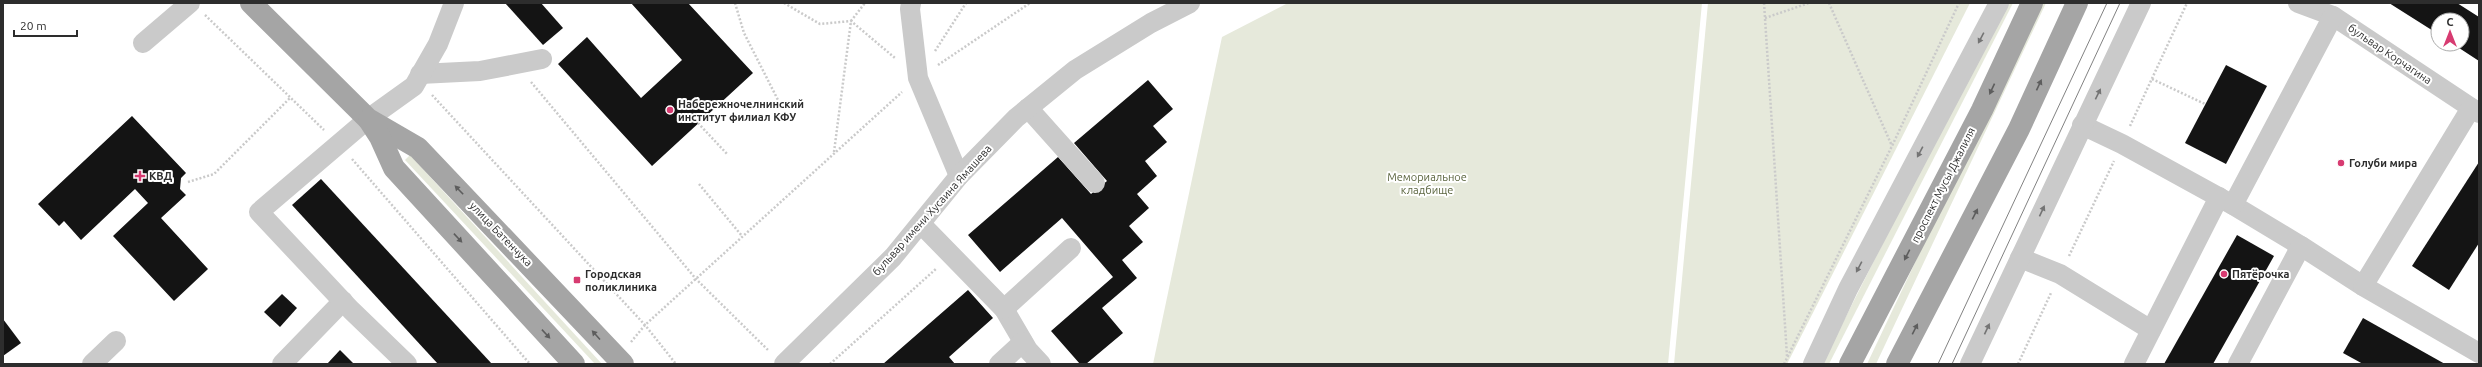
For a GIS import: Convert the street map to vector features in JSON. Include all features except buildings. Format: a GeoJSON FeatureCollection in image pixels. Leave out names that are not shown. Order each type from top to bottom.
{"type":"FeatureCollection","features":[{"type":"Feature","properties":{"kind":"main road","name":"улица Батенчука"},"geometry":{"type":"LineString","coordinates":[[251,3],[368,119],[380,137],[394,168],[574,364]]}},
{"type":"Feature","properties":{"kind":"main road","name":"проспект Мусы Джалиля"},"geometry":{"type":"LineString","coordinates":[[1850,364],[1982,110],[2032,3]]}},
{"type":"Feature","properties":{"kind":"main road"},"geometry":{"type":"LineString","coordinates":[[1897,364],[2019,129],[2077,3]]}},
{"type":"Feature","properties":{"kind":"main road","name":"улица Батенчука"},"geometry":{"type":"LineString","coordinates":[[368,119],[418,148],[623,364]]}},
{"type":"Feature","properties":{"kind":"street"},"geometry":{"type":"LineString","coordinates":[[407,364],[256,215],[338,144],[417,80],[438,44],[454,3]]}},
{"type":"Feature","properties":{"kind":"street"},"geometry":{"type":"LineString","coordinates":[[911,3],[910,9],[918,78],[959,176]]}},
{"type":"Feature","properties":{"kind":"street","name":"бульвар имени Хусаина Ямашева"},"geometry":{"type":"LineString","coordinates":[[778,359],[893,257],[959,176],[1028,108],[1075,70],[1151,23],[1190,3]]}},
{"type":"Feature","properties":{"kind":"street"},"geometry":{"type":"LineString","coordinates":[[1813,364],[1848,289],[1999,3]]}},
{"type":"Feature","properties":{"kind":"street"},"geometry":{"type":"LineString","coordinates":[[1970,364],[2141,3]]}},
{"type":"Feature","properties":{"kind":"street","name":"бульвар Корчагина"},"geometry":{"type":"LineString","coordinates":[[2298,3],[2332,10],[2475,111]]}},
{"type":"Feature","properties":{"kind":"street"},"geometry":{"type":"LineString","coordinates":[[143,43],[197,8]]}},
{"type":"Feature","properties":{"kind":"street"},"geometry":{"type":"LineString","coordinates":[[2134,364],[2151,330],[2226,201],[2332,10]]}},
{"type":"Feature","properties":{"kind":"street"},"geometry":{"type":"LineString","coordinates":[[417,80],[519,65],[542,59]]}},
{"type":"Feature","properties":{"kind":"street"},"geometry":{"type":"LineString","coordinates":[[1028,108],[1095,183]]}},
{"type":"Feature","properties":{"kind":"street"},"geometry":{"type":"LineString","coordinates":[[2363,286],[2475,111]]}},
{"type":"Feature","properties":{"kind":"street"},"geometry":{"type":"LineString","coordinates":[[2082,125],[2122,144],[2226,201],[2301,246],[2363,286],[2479,353]]}},
{"type":"Feature","properties":{"kind":"street"},"geometry":{"type":"LineString","coordinates":[[921,224],[1004,309],[1023,342],[1041,364]]}},
{"type":"Feature","properties":{"kind":"street"},"geometry":{"type":"LineString","coordinates":[[2238,364],[2301,246]]}},
{"type":"Feature","properties":{"kind":"street"},"geometry":{"type":"LineString","coordinates":[[1004,309],[1071,248]]}},
{"type":"Feature","properties":{"kind":"street"},"geometry":{"type":"LineString","coordinates":[[2020,258],[2060,274],[2151,330]]}},
{"type":"Feature","properties":{"kind":"street"},"geometry":{"type":"LineString","coordinates":[[282,364],[343,301]]}},
{"type":"Feature","properties":{"kind":"street"},"geometry":{"type":"LineString","coordinates":[[92,364],[116,341]]}},
{"type":"Feature","properties":{"kind":"street"},"geometry":{"type":"LineString","coordinates":[[999,364],[1023,342]]}},
{"type":"Feature","properties":{"kind":"path"},"geometry":{"type":"LineString","coordinates":[[735,3],[744,33],[780,104]]}},
{"type":"Feature","properties":{"kind":"path"},"geometry":{"type":"LineString","coordinates":[[784,3],[820,24],[851,21],[918,78]]}},
{"type":"Feature","properties":{"kind":"path"},"geometry":{"type":"LineString","coordinates":[[834,153],[851,21],[865,3]]}},
{"type":"Feature","properties":{"kind":"path"},"geometry":{"type":"LineString","coordinates":[[918,78],[966,3]]}},
{"type":"Feature","properties":{"kind":"path"},"geometry":{"type":"LineString","coordinates":[[645,325],[918,78],[1030,3]]}},
{"type":"Feature","properties":{"kind":"path"},"geometry":{"type":"LineString","coordinates":[[1764,3],[1787,357]]}},
{"type":"Feature","properties":{"kind":"path"},"geometry":{"type":"LineString","coordinates":[[1765,18],[1809,3]]}},
{"type":"Feature","properties":{"kind":"path"},"geometry":{"type":"LineString","coordinates":[[1829,3],[1892,146]]}},
{"type":"Feature","properties":{"kind":"path"},"geometry":{"type":"LineString","coordinates":[[1784,364],[1892,146],[1959,3]]}},
{"type":"Feature","properties":{"kind":"path"},"geometry":{"type":"LineString","coordinates":[[2018,364],[2187,3]]}},
{"type":"Feature","properties":{"kind":"path"},"geometry":{"type":"LineString","coordinates":[[197,8],[338,144],[530,364]]}},
{"type":"Feature","properties":{"kind":"path"},"geometry":{"type":"LineString","coordinates":[[519,65],[696,279],[778,359]]}},
{"type":"Feature","properties":{"kind":"path"},"geometry":{"type":"LineString","coordinates":[[2152,79],[2206,104]]}},
{"type":"Feature","properties":{"kind":"path"},"geometry":{"type":"LineString","coordinates":[[417,80],[433,95],[645,325],[676,364]]}},
{"type":"Feature","properties":{"kind":"path"},"geometry":{"type":"LineString","coordinates":[[188,182],[214,174],[290,98]]}},
{"type":"Feature","properties":{"kind":"path"},"geometry":{"type":"LineString","coordinates":[[698,123],[728,155]]}},
{"type":"Feature","properties":{"kind":"path"},"geometry":{"type":"LineString","coordinates":[[699,184],[742,236]]}},
{"type":"Feature","properties":{"kind":"path"},"geometry":{"type":"LineString","coordinates":[[830,364],[952,256]]}},
{"type":"Feature","properties":{"kind":"green space","name":"Мемориальное кладбище"},"geometry":{"type":"Polygon","coordinates":[[[1288,3],[1702,3],[1668,364],[1153,364],[1222,37],[1288,3]]]}},
{"type":"Feature","properties":{"kind":"green space"},"geometry":{"type":"Polygon","coordinates":[[[1708,3],[1970,3],[1787,364],[1674,364],[1708,3]]]}},
{"type":"Feature","properties":{"kind":"green space"},"geometry":{"type":"Polygon","coordinates":[[[2004,3],[2013,3],[1829,364],[1822,364],[2004,3]]]}},
{"type":"Feature","properties":{"kind":"green space"},"geometry":{"type":"Polygon","coordinates":[[[2038,3],[2046,3],[1876,364],[1867,364],[2038,3]]]}},
{"type":"Feature","properties":{"kind":"green space"},"geometry":{"type":"Polygon","coordinates":[[[410,155],[602,364],[595,364],[405,160],[410,155]]]}},
{"type":"Feature","properties":{"kind":"tram line"},"geometry":{"type":"LineString","coordinates":[[1938,364],[2107,3]]}},
{"type":"Feature","properties":{"kind":"tram line"},"geometry":{"type":"LineString","coordinates":[[1952,364],[2120,3]]}},
{"type":"Feature","properties":{"kind":"place","name":"Набережночелнинский институт филиал КФУ"},"geometry":{"type":"Point","coordinates":[670,110]}},
{"type":"Feature","properties":{"kind":"place","name":"Голуби мира"},"geometry":{"type":"Point","coordinates":[2341,163]}},
{"type":"Feature","properties":{"kind":"place","name":"КВД"},"geometry":{"type":"Point","coordinates":[140,176]}},
{"type":"Feature","properties":{"kind":"place","name":"Пятёрочка"},"geometry":{"type":"Point","coordinates":[2224,274]}},
{"type":"Feature","properties":{"kind":"place","name":"Городская поликлиника"},"geometry":{"type":"Point","coordinates":[577,280]}}]}
